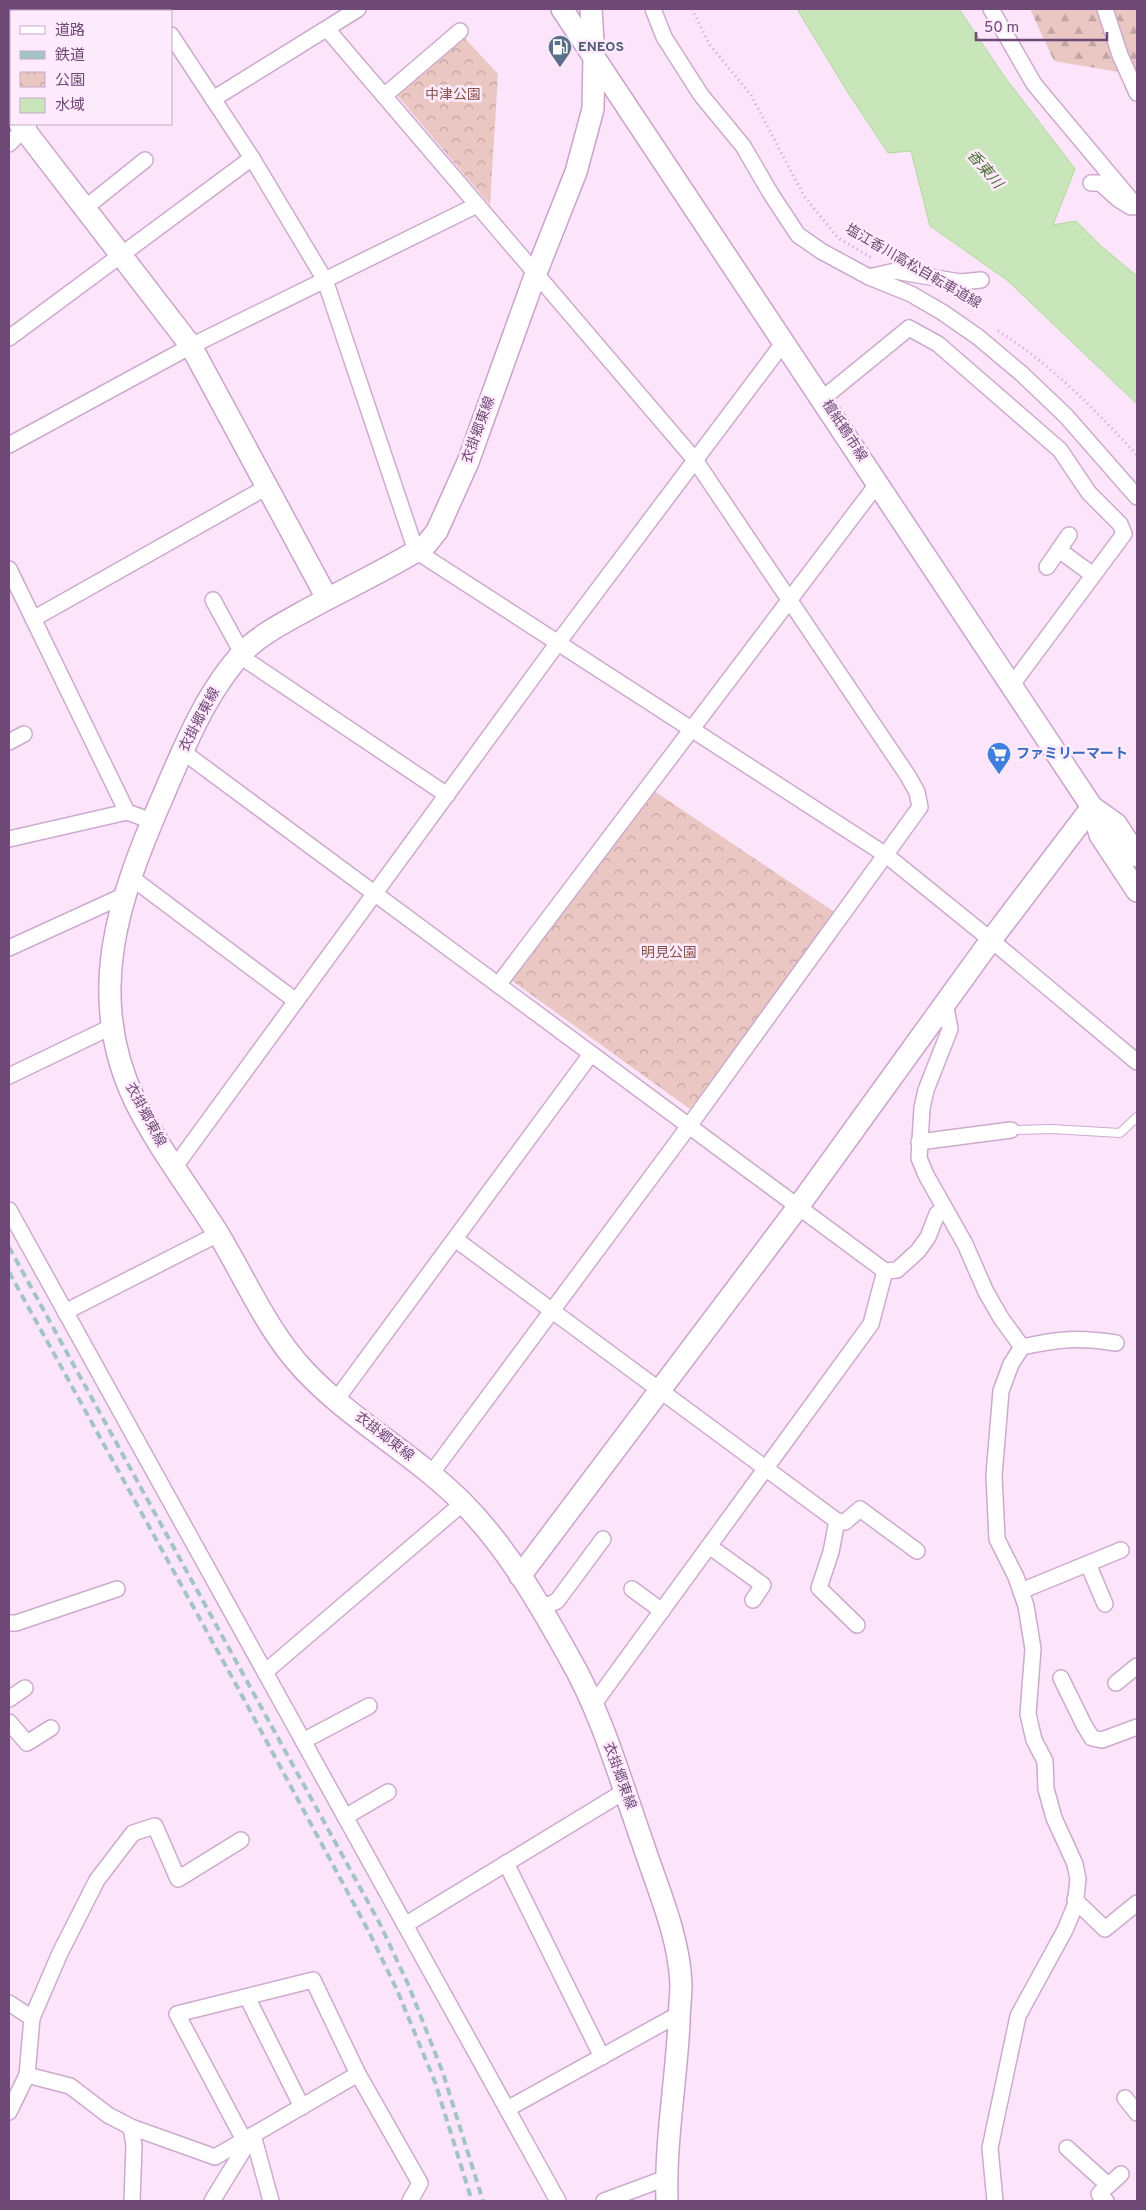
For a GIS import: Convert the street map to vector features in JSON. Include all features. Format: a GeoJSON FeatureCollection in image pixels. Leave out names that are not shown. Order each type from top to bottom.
{"type":"FeatureCollection","features":[{"type":"Feature","properties":{"kind":"main road"},"geometry":{"type":"LineString","coordinates":[[562,9],[594,58]]}},
{"type":"Feature","properties":{"kind":"main road","name":"衣掛郷東線"},"geometry":{"type":"LineString","coordinates":[[591,9],[594,58],[593,109],[576,172],[536,273],[468,462],[449,506],[437,531],[425,546],[327,598],[258,639],[241,655],[216,688],[182,751],[152,821],[128,886],[110,967],[111,1027],[133,1096],[174,1168],[218,1234],[274,1334],[304,1370],[336,1400],[431,1474],[463,1503],[485,1527],[520,1576],[571,1659],[593,1705],[666,1912],[681,1982],[678,2048],[666,2160],[667,2201]]}},
{"type":"Feature","properties":{"kind":"main road","name":"檀紙鶴市線"},"geometry":{"type":"LineString","coordinates":[[594,58],[1092,807],[1100,835],[1137,891]]}},
{"type":"Feature","properties":{"kind":"main road"},"geometry":{"type":"LineString","coordinates":[[23,125],[191,346],[327,598]]}},
{"type":"Feature","properties":{"kind":"main road"},"geometry":{"type":"LineString","coordinates":[[520,1576],[798,1206],[945,1003],[1092,807]]}},
{"type":"Feature","properties":{"kind":"main road","name":"檀紙鶴市線"},"geometry":{"type":"LineString","coordinates":[[1092,807],[1116,824],[1137,856]]}},
{"type":"Feature","properties":{"kind":"street"},"geometry":{"type":"LineString","coordinates":[[155,10],[160,9]]}},
{"type":"Feature","properties":{"kind":"street"},"geometry":{"type":"LineString","coordinates":[[213,99],[358,9]]}},
{"type":"Feature","properties":{"kind":"street"},"geometry":{"type":"LineString","coordinates":[[653,9],[664,37],[701,95],[743,146],[798,235],[822,251],[869,277],[919,299],[942,312],[985,343],[1022,374],[1066,416],[1137,497]]}},
{"type":"Feature","properties":{"kind":"street"},"geometry":{"type":"LineString","coordinates":[[991,9],[1034,84],[1137,209]]}},
{"type":"Feature","properties":{"kind":"street"},"geometry":{"type":"LineString","coordinates":[[1104,9],[1120,54],[1137,93]]}},
{"type":"Feature","properties":{"kind":"street"},"geometry":{"type":"LineString","coordinates":[[327,29],[695,460],[903,768],[917,792],[920,807],[689,1126],[431,1474]]}},
{"type":"Feature","properties":{"kind":"street"},"geometry":{"type":"LineString","coordinates":[[384,96],[460,31]]}},
{"type":"Feature","properties":{"kind":"street"},"geometry":{"type":"LineString","coordinates":[[172,37],[252,158],[325,280],[416,551],[557,644],[886,855],[992,940],[1137,1062]]}},
{"type":"Feature","properties":{"kind":"street"},"geometry":{"type":"LineString","coordinates":[[9,144],[17,125]]}},
{"type":"Feature","properties":{"kind":"street"},"geometry":{"type":"LineString","coordinates":[[9,338],[252,158]]}},
{"type":"Feature","properties":{"kind":"street"},"geometry":{"type":"LineString","coordinates":[[85,208],[145,160]]}},
{"type":"Feature","properties":{"kind":"street"},"geometry":{"type":"LineString","coordinates":[[1091,183],[1100,183],[1118,199],[1137,209]]}},
{"type":"Feature","properties":{"kind":"street"},"geometry":{"type":"LineString","coordinates":[[9,445],[191,346],[476,205]]}},
{"type":"Feature","properties":{"kind":"street"},"geometry":{"type":"LineString","coordinates":[[869,277],[895,271],[960,282],[981,280]]}},
{"type":"Feature","properties":{"kind":"street"},"geometry":{"type":"LineString","coordinates":[[822,399],[909,328],[938,344],[1060,450],[1089,492],[1120,524],[1124,534],[1012,686]]}},
{"type":"Feature","properties":{"kind":"street"},"geometry":{"type":"LineString","coordinates":[[174,1168],[557,644],[784,342]]}},
{"type":"Feature","properties":{"kind":"street"},"geometry":{"type":"LineString","coordinates":[[498,985],[791,601],[878,483]]}},
{"type":"Feature","properties":{"kind":"street"},"geometry":{"type":"LineString","coordinates":[[33,619],[267,487]]}},
{"type":"Feature","properties":{"kind":"street"},"geometry":{"type":"LineString","coordinates":[[1047,567],[1069,535]]}},
{"type":"Feature","properties":{"kind":"street"},"geometry":{"type":"LineString","coordinates":[[1059,550],[1093,575]]}},
{"type":"Feature","properties":{"kind":"street"},"geometry":{"type":"LineString","coordinates":[[9,569],[127,812]]}},
{"type":"Feature","properties":{"kind":"street"},"geometry":{"type":"LineString","coordinates":[[213,600],[241,655],[447,795]]}},
{"type":"Feature","properties":{"kind":"street"},"geometry":{"type":"LineString","coordinates":[[9,742],[24,734]]}},
{"type":"Feature","properties":{"kind":"street"},"geometry":{"type":"LineString","coordinates":[[182,751],[885,1271],[897,1270],[918,1251],[928,1237],[937,1214],[944,1208]]}},
{"type":"Feature","properties":{"kind":"street"},"geometry":{"type":"LineString","coordinates":[[9,839],[127,812],[152,821]]}},
{"type":"Feature","properties":{"kind":"street"},"geometry":{"type":"LineString","coordinates":[[9,948],[128,886],[296,1001]]}},
{"type":"Feature","properties":{"kind":"street"},"geometry":{"type":"LineString","coordinates":[[945,1003],[950,1030],[926,1090],[922,1108],[919,1158],[944,1208],[965,1244],[986,1292],[1001,1318],[1022,1347]]}},
{"type":"Feature","properties":{"kind":"street"},"geometry":{"type":"LineString","coordinates":[[9,1076],[111,1027]]}},
{"type":"Feature","properties":{"kind":"street"},"geometry":{"type":"LineString","coordinates":[[336,1400],[592,1054]]}},
{"type":"Feature","properties":{"kind":"street"},"geometry":{"type":"LineString","coordinates":[[920,1142],[1011,1130]]}},
{"type":"Feature","properties":{"kind":"street"},"geometry":{"type":"LineString","coordinates":[[9,1210],[558,2201]]}},
{"type":"Feature","properties":{"kind":"street"},"geometry":{"type":"LineString","coordinates":[[65,1312],[218,1234]]}},
{"type":"Feature","properties":{"kind":"street"},"geometry":{"type":"LineString","coordinates":[[455,1239],[837,1521],[846,1522],[860,1509],[917,1551]]}},
{"type":"Feature","properties":{"kind":"street"},"geometry":{"type":"LineString","coordinates":[[593,1705],[871,1324],[885,1271]]}},
{"type":"Feature","properties":{"kind":"street"},"geometry":{"type":"LineString","coordinates":[[995,2201],[990,2148],[1018,2016],[1065,1930],[1075,1900],[1078,1879],[1075,1864],[1054,1818],[1046,1789],[1045,1761],[1034,1740],[1028,1714],[1032,1649],[1026,1606],[997,1539],[994,1475],[1001,1391],[1011,1364],[1022,1347],[1052,1340],[1083,1338],[1116,1342]]}},
{"type":"Feature","properties":{"kind":"street"},"geometry":{"type":"LineString","coordinates":[[265,1672],[463,1503]]}},
{"type":"Feature","properties":{"kind":"street"},"geometry":{"type":"LineString","coordinates":[[837,1521],[831,1552],[819,1588],[857,1625]]}},
{"type":"Feature","properties":{"kind":"street"},"geometry":{"type":"LineString","coordinates":[[540,1609],[558,1601],[603,1539]]}},
{"type":"Feature","properties":{"kind":"street"},"geometry":{"type":"LineString","coordinates":[[709,1546],[764,1585],[753,1600]]}},
{"type":"Feature","properties":{"kind":"street"},"geometry":{"type":"LineString","coordinates":[[1021,1591],[1121,1550]]}},
{"type":"Feature","properties":{"kind":"street"},"geometry":{"type":"LineString","coordinates":[[1088,1564],[1105,1604]]}},
{"type":"Feature","properties":{"kind":"street"},"geometry":{"type":"LineString","coordinates":[[9,1623],[16,1623],[117,1589]]}},
{"type":"Feature","properties":{"kind":"street"},"geometry":{"type":"LineString","coordinates":[[632,1589],[662,1611]]}},
{"type":"Feature","properties":{"kind":"street"},"geometry":{"type":"LineString","coordinates":[[1116,1683],[1137,1666]]}},
{"type":"Feature","properties":{"kind":"street"},"geometry":{"type":"LineString","coordinates":[[1061,1678],[1092,1738],[1102,1740],[1137,1728]]}},
{"type":"Feature","properties":{"kind":"street"},"geometry":{"type":"LineString","coordinates":[[9,1699],[25,1688]]}},
{"type":"Feature","properties":{"kind":"street"},"geometry":{"type":"LineString","coordinates":[[303,1741],[369,1706]]}},
{"type":"Feature","properties":{"kind":"street"},"geometry":{"type":"LineString","coordinates":[[9,1722],[27,1743],[51,1728]]}},
{"type":"Feature","properties":{"kind":"street"},"geometry":{"type":"LineString","coordinates":[[404,1925],[624,1791]]}},
{"type":"Feature","properties":{"kind":"street"},"geometry":{"type":"LineString","coordinates":[[345,1817],[388,1792]]}},
{"type":"Feature","properties":{"kind":"street"},"geometry":{"type":"LineString","coordinates":[[9,2112],[28,2076],[32,2018],[60,1954],[97,1880],[133,1832],[155,1826],[178,1879],[241,1840]]}},
{"type":"Feature","properties":{"kind":"street"},"geometry":{"type":"LineString","coordinates":[[506,1863],[602,2057]]}},
{"type":"Feature","properties":{"kind":"street"},"geometry":{"type":"LineString","coordinates":[[1075,1900],[1106,1929],[1137,1903]]}},
{"type":"Feature","properties":{"kind":"street"},"geometry":{"type":"LineString","coordinates":[[271,2201],[248,2137],[177,2014],[313,1980],[358,2074],[420,2183],[410,2201]]}},
{"type":"Feature","properties":{"kind":"street"},"geometry":{"type":"LineString","coordinates":[[247,1997],[302,2107]]}},
{"type":"Feature","properties":{"kind":"street"},"geometry":{"type":"LineString","coordinates":[[9,2003],[32,2018]]}},
{"type":"Feature","properties":{"kind":"street"},"geometry":{"type":"LineString","coordinates":[[507,2109],[679,2014]]}},
{"type":"Feature","properties":{"kind":"street"},"geometry":{"type":"LineString","coordinates":[[28,2076],[70,2086],[108,2115],[131,2127],[215,2156],[358,2074]]}},
{"type":"Feature","properties":{"kind":"street"},"geometry":{"type":"LineString","coordinates":[[1125,2098],[1137,2113]]}},
{"type":"Feature","properties":{"kind":"street"},"geometry":{"type":"LineString","coordinates":[[131,2127],[134,2145],[132,2201]]}},
{"type":"Feature","properties":{"kind":"street"},"geometry":{"type":"LineString","coordinates":[[212,2201],[244,2149],[248,2137]]}},
{"type":"Feature","properties":{"kind":"street"},"geometry":{"type":"LineString","coordinates":[[1067,2148],[1108,2186]]}},
{"type":"Feature","properties":{"kind":"street"},"geometry":{"type":"LineString","coordinates":[[1106,2201],[1100,2194],[1121,2174]]}},
{"type":"Feature","properties":{"kind":"street"},"geometry":{"type":"LineString","coordinates":[[604,2201],[666,2178]]}},
{"type":"Feature","properties":{"kind":"lane"},"geometry":{"type":"LineString","coordinates":[[1011,1130],[1052,1129],[1120,1133],[1137,1117]]}},
{"type":"Feature","properties":{"kind":"path","name":"塩江香川高松自転車道線"},"geometry":{"type":"LineString","coordinates":[[692,9],[709,44],[751,95],[804,196],[838,238],[895,271]]}},
{"type":"Feature","properties":{"kind":"path","name":"塩江香川高松自転車道線"},"geometry":{"type":"LineString","coordinates":[[990,326],[1015,342],[1089,404],[1137,455]]}},
{"type":"Feature","properties":{"kind":"green space"},"geometry":{"type":"Polygon","coordinates":[[[1030,9],[1137,9],[1137,75],[1054,61],[1030,9]]]}},
{"type":"Feature","properties":{"kind":"green space","name":"中津公園"},"geometry":{"type":"Polygon","coordinates":[[[460,33],[498,74],[490,205],[396,94],[460,33]]]}},
{"type":"Feature","properties":{"kind":"green space","name":"明見公園"},"geometry":{"type":"Polygon","coordinates":[[[654,791],[836,913],[690,1109],[511,980],[654,791]]]}},
{"type":"Feature","properties":{"kind":"water","name":"香東川"},"geometry":{"type":"Polygon","coordinates":[[[797,9],[959,9],[1004,76],[1075,169],[1053,225],[1076,221],[1101,246],[1137,276],[1137,404],[1007,280],[930,226],[911,151],[888,153],[847,91],[797,9]]]}},
{"type":"Feature","properties":{"kind":"railway"},"geometry":{"type":"LineString","coordinates":[[9,1247],[380,1924],[408,1984],[443,2073],[483,2201]]}},
{"type":"Feature","properties":{"kind":"railway"},"geometry":{"type":"LineString","coordinates":[[9,1272],[239,1690],[369,1932],[397,1990],[435,2082],[472,2201]]}},
{"type":"Feature","properties":{"kind":"place","name":"ENEOS"},"geometry":{"type":"Point","coordinates":[560,68]}},
{"type":"Feature","properties":{"kind":"place","name":"ファミリーマート"},"geometry":{"type":"Point","coordinates":[999,775]}}]}
